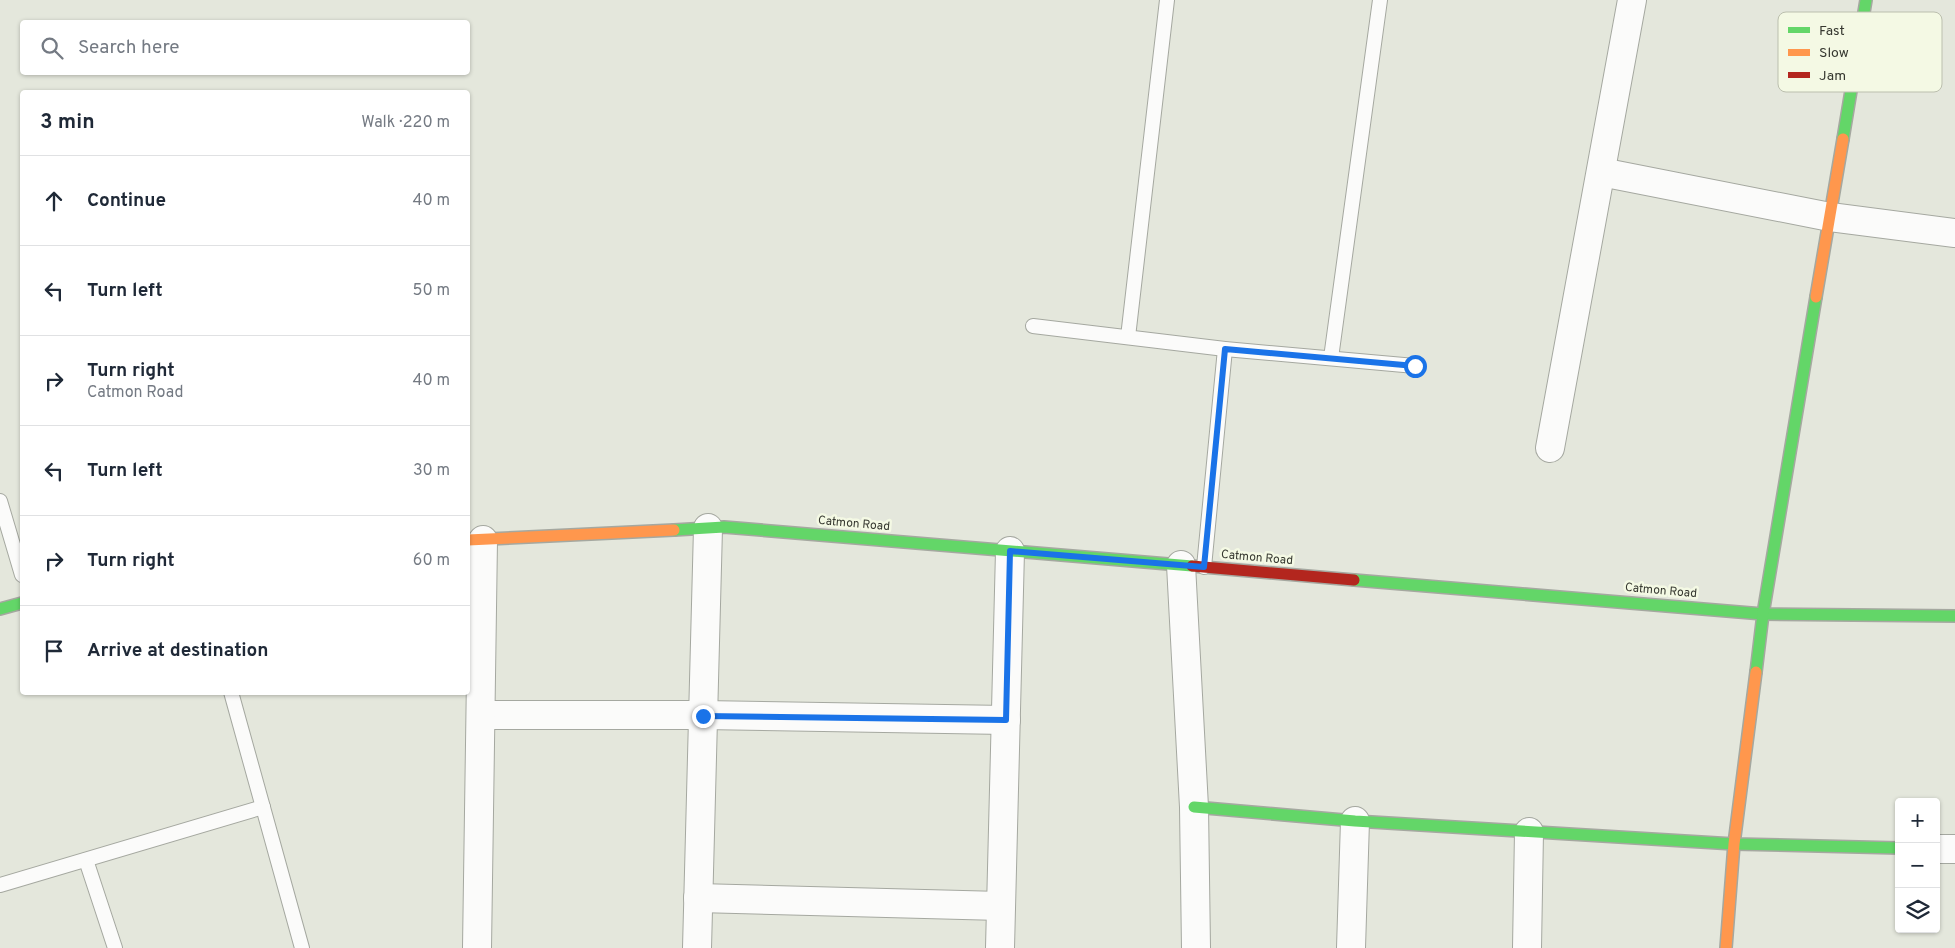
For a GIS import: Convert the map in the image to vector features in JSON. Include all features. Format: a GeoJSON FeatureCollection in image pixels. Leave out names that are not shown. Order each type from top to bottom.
{"type":"FeatureCollection","features":[{"type":"Feature","properties":{"kind":"street"},"geometry":{"type":"LineString","coordinates":[[1550,448],[1632,0]]}},
{"type":"Feature","properties":{"kind":"street"},"geometry":{"type":"LineString","coordinates":[[1726,948],[1734,844],[1763,614],[1851,92]]}},
{"type":"Feature","properties":{"kind":"street"},"geometry":{"type":"LineString","coordinates":[[1602,172],[1830,217],[1955,233]]}},
{"type":"Feature","properties":{"kind":"street","name":"Catmon Road"},"geometry":{"type":"LineString","coordinates":[[476,540],[724,527],[1763,614],[1955,616]]}},
{"type":"Feature","properties":{"kind":"street"},"geometry":{"type":"LineString","coordinates":[[697,948],[708,528]]}},
{"type":"Feature","properties":{"kind":"street"},"geometry":{"type":"LineString","coordinates":[[476,540],[481,716],[477,948]]}},
{"type":"Feature","properties":{"kind":"street"},"geometry":{"type":"LineString","coordinates":[[1000,948],[1010,551]]}},
{"type":"Feature","properties":{"kind":"street"},"geometry":{"type":"LineString","coordinates":[[1192,566],[1196,948]]}},
{"type":"Feature","properties":{"kind":"street"},"geometry":{"type":"LineString","coordinates":[[0,609],[20,603]]}},
{"type":"Feature","properties":{"kind":"street"},"geometry":{"type":"LineString","coordinates":[[481,716],[703,716],[1006,720]]}},
{"type":"Feature","properties":{"kind":"street"},"geometry":{"type":"LineString","coordinates":[[1194,808],[1355,821],[1734,844],[1895,848]]}},
{"type":"Feature","properties":{"kind":"street"},"geometry":{"type":"LineString","coordinates":[[1350,948],[1355,821]]}},
{"type":"Feature","properties":{"kind":"street"},"geometry":{"type":"LineString","coordinates":[[1527,948],[1529,832]]}},
{"type":"Feature","properties":{"kind":"street"},"geometry":{"type":"LineString","coordinates":[[1940,849],[1955,849]]}},
{"type":"Feature","properties":{"kind":"street"},"geometry":{"type":"LineString","coordinates":[[698,898],[1001,906]]}},
{"type":"Feature","properties":{"kind":"lane"},"geometry":{"type":"LineString","coordinates":[[1128,337],[1167,0]]}},
{"type":"Feature","properties":{"kind":"lane"},"geometry":{"type":"LineString","coordinates":[[1331,358],[1380,0]]}},
{"type":"Feature","properties":{"kind":"lane"},"geometry":{"type":"LineString","coordinates":[[1032,326],[1225,349],[1415,366]]}},
{"type":"Feature","properties":{"kind":"lane"},"geometry":{"type":"LineString","coordinates":[[1192,566],[1225,349]]}},
{"type":"Feature","properties":{"kind":"lane"},"geometry":{"type":"LineString","coordinates":[[0,501],[20,568]]}},
{"type":"Feature","properties":{"kind":"lane"},"geometry":{"type":"LineString","coordinates":[[232,695],[302,948]]}},
{"type":"Feature","properties":{"kind":"lane"},"geometry":{"type":"LineString","coordinates":[[0,886],[263,807]]}},
{"type":"Feature","properties":{"kind":"lane"},"geometry":{"type":"LineString","coordinates":[[86,860],[115,948]]}},
{"type":"Feature","properties":{"kind":"traffic: fast"},"geometry":{"type":"LineString","coordinates":[[1864,12],[1866,0]]}},
{"type":"Feature","properties":{"kind":"traffic: fast"},"geometry":{"type":"LineString","coordinates":[[1843,139],[1851,92]]}},
{"type":"Feature","properties":{"kind":"traffic: fast"},"geometry":{"type":"LineString","coordinates":[[1756,672],[1763,614],[1816,297]]}},
{"type":"Feature","properties":{"kind":"traffic: fast"},"geometry":{"type":"LineString","coordinates":[[674,530],[724,527],[1192,566]]}},
{"type":"Feature","properties":{"kind":"traffic: fast"},"geometry":{"type":"LineString","coordinates":[[1354,580],[1763,614],[1955,616]]}},
{"type":"Feature","properties":{"kind":"traffic: fast"},"geometry":{"type":"LineString","coordinates":[[0,609],[20,604]]}},
{"type":"Feature","properties":{"kind":"traffic: fast"},"geometry":{"type":"LineString","coordinates":[[1194,807],[1355,821],[1734,844],[1895,848]]}},
{"type":"Feature","properties":{"kind":"traffic: slow"},"geometry":{"type":"LineString","coordinates":[[1816,297],[1843,139]]}},
{"type":"Feature","properties":{"kind":"traffic: slow"},"geometry":{"type":"LineString","coordinates":[[470,540],[674,530]]}},
{"type":"Feature","properties":{"kind":"traffic: slow"},"geometry":{"type":"LineString","coordinates":[[1726,948],[1734,844],[1756,672]]}},
{"type":"Feature","properties":{"kind":"traffic: jam"},"geometry":{"type":"LineString","coordinates":[[1192,566],[1354,580]]}},
{"type":"Feature","properties":{"kind":"route"},"geometry":{"type":"LineString","coordinates":[[703,716],[1006,720],[1010,551],[1204,567],[1225,349],[1415,366]]}}]}
